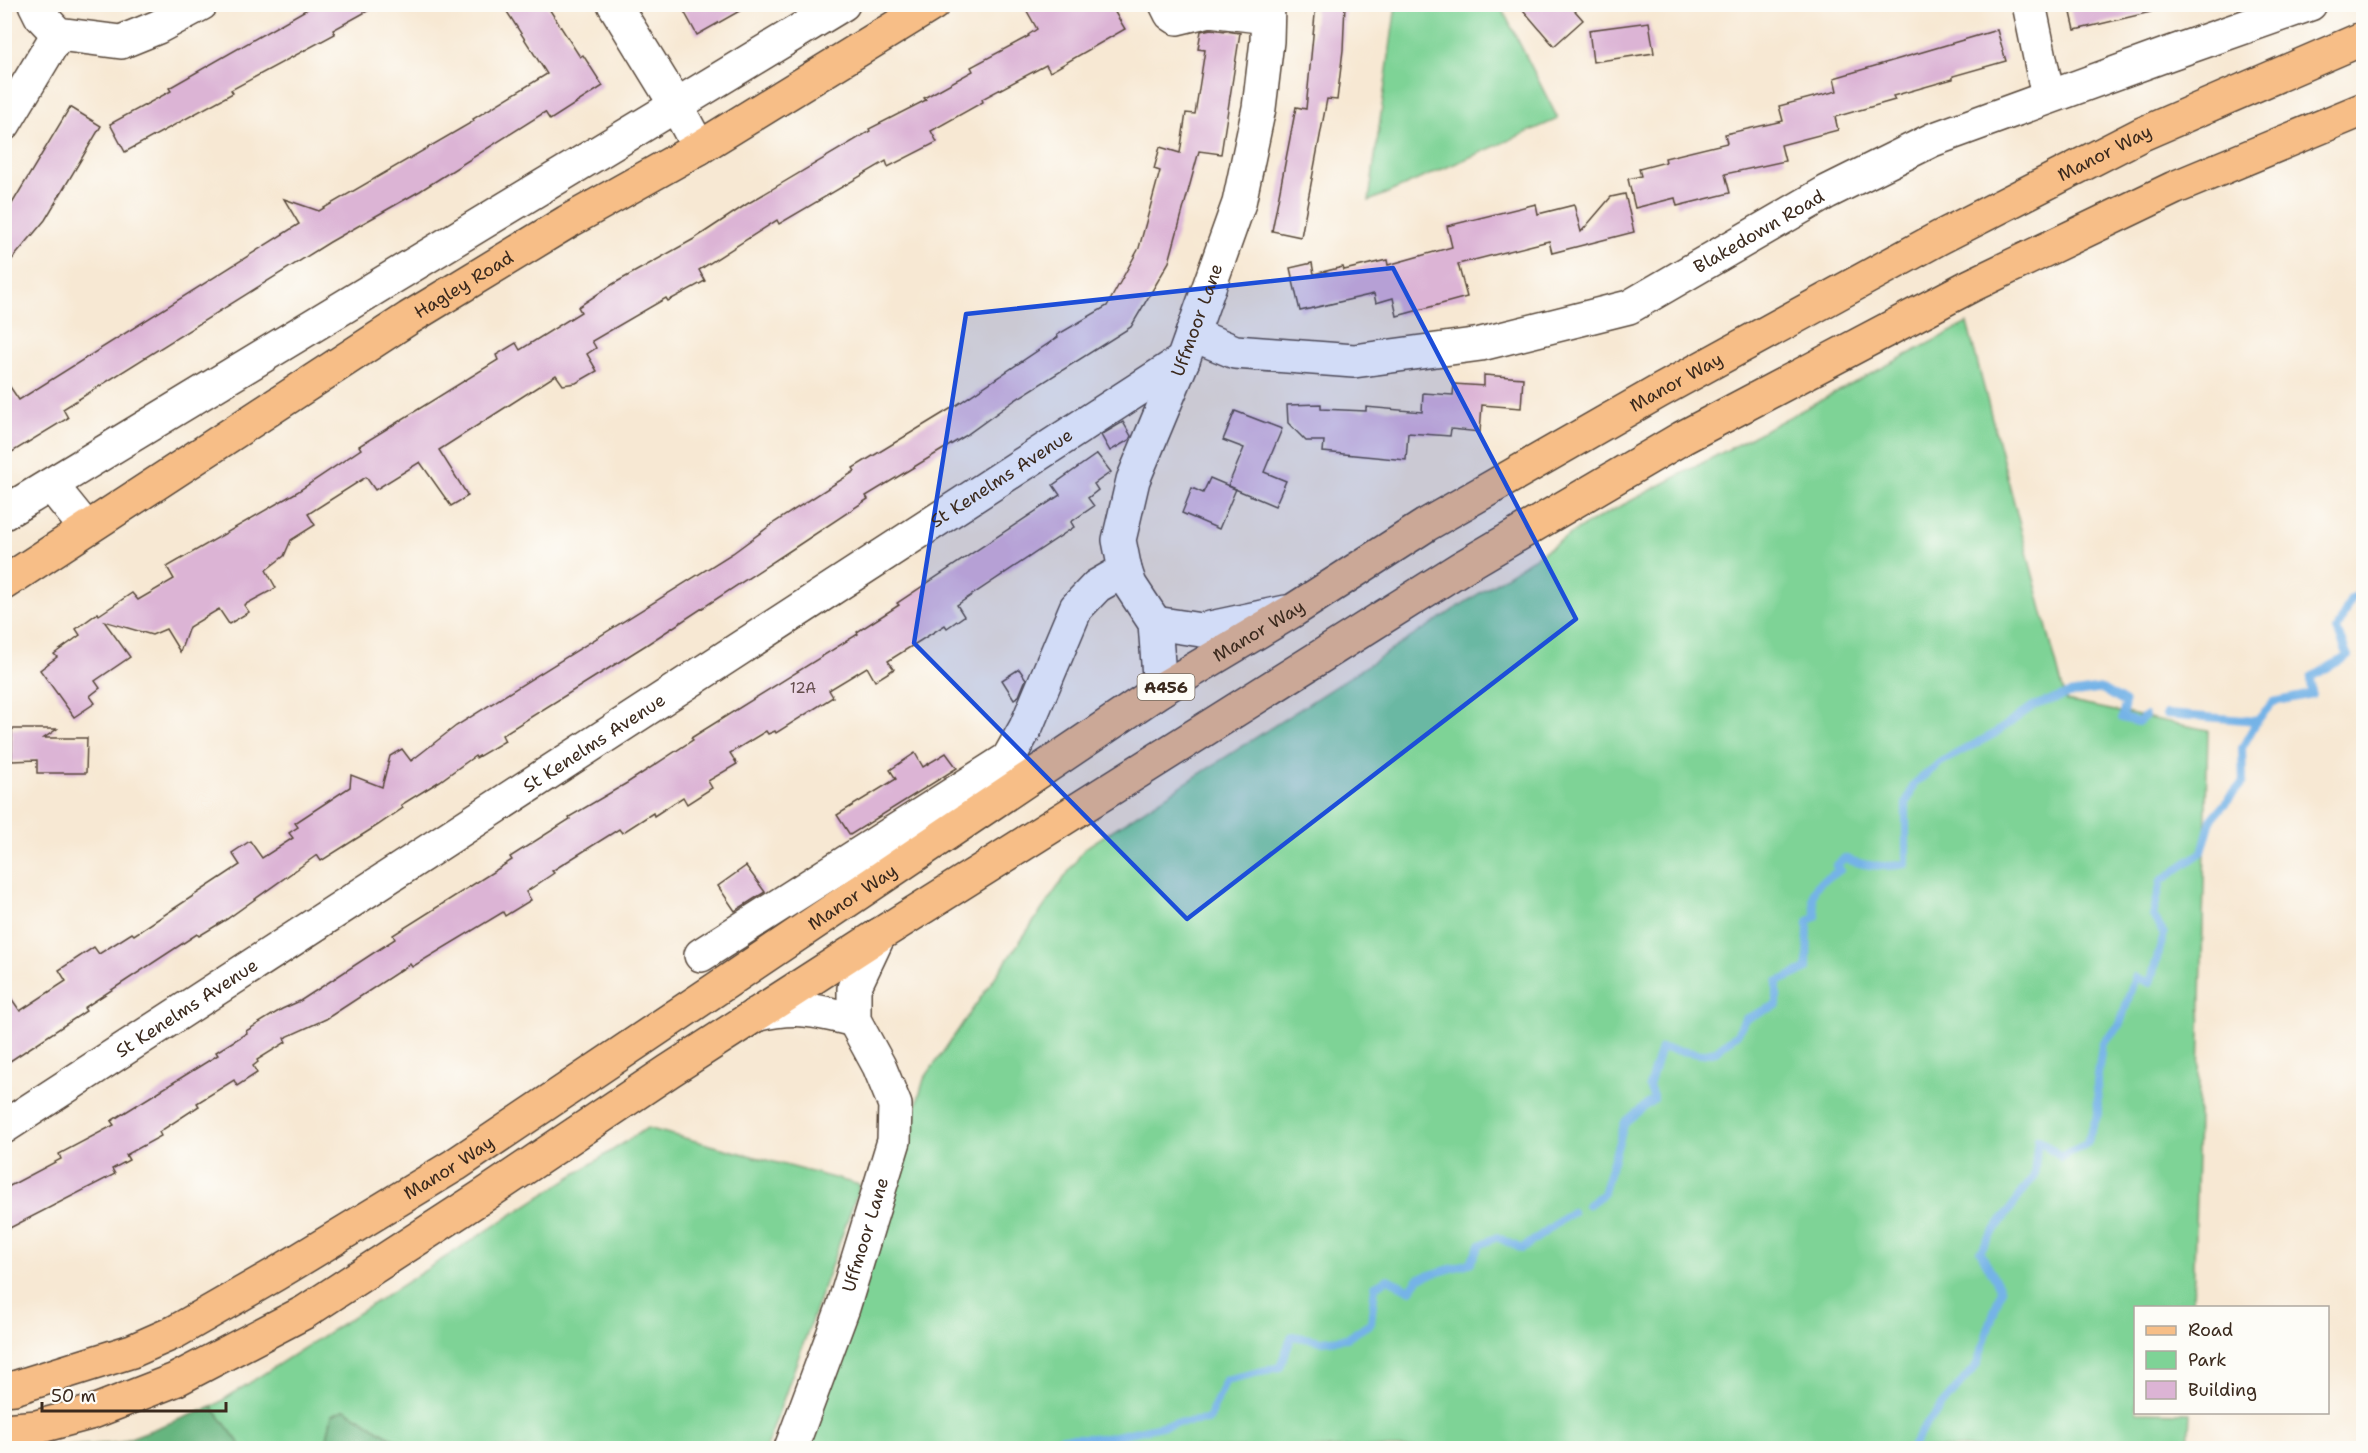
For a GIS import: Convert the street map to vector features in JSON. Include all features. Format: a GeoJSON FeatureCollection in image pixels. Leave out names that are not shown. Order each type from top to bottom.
{"type":"FeatureCollection","features":[{"type":"Feature","properties":{"kind":"main road","name":"Hagley Road"},"geometry":{"type":"LineString","coordinates":[[4,583],[419,312],[567,222],[699,148],[933,4]]}},
{"type":"Feature","properties":{"kind":"main road","name":"Manor Way"},"geometry":{"type":"LineString","coordinates":[[4,1389],[14,1388],[132,1352],[175,1332],[276,1274],[455,1165],[1160,690],[1294,610],[1426,525],[1658,392],[1928,244],[2142,134],[2364,38]]}},
{"type":"Feature","properties":{"kind":"main road"},"geometry":{"type":"LineString","coordinates":[[4,1430],[38,1426],[93,1412],[176,1380],[305,1312],[879,935],[1461,568],[1682,438],[1970,286],[2174,188],[2364,109]]}},
{"type":"Feature","properties":{"kind":"street"},"geometry":{"type":"LineString","coordinates":[[35,4],[41,16],[58,34],[121,42],[158,27],[201,4]]}},
{"type":"Feature","properties":{"kind":"street"},"geometry":{"type":"LineString","coordinates":[[614,4],[676,105],[699,148]]}},
{"type":"Feature","properties":{"kind":"street"},"geometry":{"type":"LineString","coordinates":[[4,513],[843,4]]}},
{"type":"Feature","properties":{"kind":"street"},"geometry":{"type":"LineString","coordinates":[[1166,4],[1176,18],[1210,10],[1267,11]]}},
{"type":"Feature","properties":{"kind":"street"},"geometry":{"type":"LineString","coordinates":[[2029,4],[2048,97]]}},
{"type":"Feature","properties":{"kind":"street","name":"Blakedown Road"},"geometry":{"type":"LineString","coordinates":[[1188,347],[1354,361],[1481,344],[1629,307],[1827,192],[1932,140],[2271,11],[2310,4]]}},
{"type":"Feature","properties":{"kind":"street","name":"Uffmoor Lane"},"geometry":{"type":"LineString","coordinates":[[1160,690],[1155,623],[1130,585],[1119,540],[1133,480],[1188,347],[1239,203],[1258,108],[1267,41],[1267,11]]}},
{"type":"Feature","properties":{"kind":"street"},"geometry":{"type":"LineString","coordinates":[[4,124],[58,34]]}},
{"type":"Feature","properties":{"kind":"street","name":"St Kenelms Avenue"},"geometry":{"type":"LineString","coordinates":[[4,1127],[1188,347]]}},
{"type":"Feature","properties":{"kind":"street"},"geometry":{"type":"LineString","coordinates":[[51,485],[86,528]]}},
{"type":"Feature","properties":{"kind":"street"},"geometry":{"type":"LineString","coordinates":[[701,955],[1008,759],[1026,727],[1076,609],[1097,586],[1125,570]]}},
{"type":"Feature","properties":{"kind":"street"},"geometry":{"type":"LineString","coordinates":[[1155,623],[1201,630],[1294,610]]}},
{"type":"Feature","properties":{"kind":"street","name":"Uffmoor Lane"},"geometry":{"type":"LineString","coordinates":[[791,1449],[843,1308],[894,1141],[895,1105],[879,1066],[854,1020],[854,987],[879,935]]}},
{"type":"Feature","properties":{"kind":"street"},"geometry":{"type":"LineString","coordinates":[[755,1015],[782,1008],[817,1011],[854,1020]]}},
{"type":"Feature","properties":{"kind":"highlighted area"},"geometry":{"type":"Polygon","coordinates":[[[1393,268],[1576,619],[1187,919],[914,643],[966,314],[1393,268]]]}},
{"type":"Feature","properties":{"kind":"green space"},"geometry":{"type":"Polygon","coordinates":[[[1396,5],[1500,5],[1558,119],[1369,201],[1396,5]]]}},
{"type":"Feature","properties":{"kind":"green space"},"geometry":{"type":"Polygon","coordinates":[[[1967,323],[2066,701],[2208,730],[2193,1306],[2134,1306],[2134,1414],[2190,1414],[2188,1448],[803,1448],[853,1320],[924,1079],[1085,848],[1585,525],[1967,323]]]}},
{"type":"Feature","properties":{"kind":"green space"},"geometry":{"type":"Polygon","coordinates":[[[647,1128],[860,1185],[766,1448],[408,1448],[345,1409],[332,1415],[325,1448],[243,1448],[212,1407],[647,1128]]]}},
{"type":"Feature","properties":{"kind":"green space"},"geometry":{"type":"Polygon","coordinates":[[[212,1407],[243,1448],[42,1448],[117,1443],[212,1407]]]}},
{"type":"Feature","properties":{"kind":"green space"},"geometry":{"type":"Polygon","coordinates":[[[345,1409],[408,1448],[325,1448],[332,1415],[345,1409]]]}},
{"type":"Feature","properties":{"kind":"building"},"geometry":{"type":"Polygon","coordinates":[[[316,4],[380,4],[333,30],[335,34],[231,90],[233,93],[125,152],[110,124],[171,91],[169,88],[316,4]]]}},
{"type":"Feature","properties":{"kind":"building"},"geometry":{"type":"Polygon","coordinates":[[[502,4],[546,4],[580,57],[583,55],[603,86],[550,120],[545,112],[420,191],[330,242],[63,409],[68,418],[4,457],[4,378],[19,400],[299,224],[284,199],[319,211],[474,121],[473,119],[547,74],[502,4]]]}},
{"type":"Feature","properties":{"kind":"building"},"geometry":{"type":"Polygon","coordinates":[[[680,4],[752,4],[697,35],[680,4]]]}},
{"type":"Feature","properties":{"kind":"building"},"geometry":{"type":"Polygon","coordinates":[[[1023,4],[1110,4],[1125,29],[1050,72],[1046,65],[982,99],[983,102],[931,131],[937,142],[888,167],[886,161],[779,224],[777,220],[699,270],[705,281],[668,301],[666,298],[592,341],[596,348],[587,354],[597,371],[576,383],[563,385],[556,375],[439,450],[468,496],[451,506],[420,462],[375,490],[366,477],[308,514],[315,525],[291,540],[284,556],[266,570],[276,588],[244,605],[249,612],[229,624],[219,609],[189,627],[180,652],[166,629],[152,635],[104,621],[130,657],[95,681],[100,688],[90,696],[95,703],[74,717],[40,670],[57,657],[54,654],[80,635],[76,629],[98,613],[99,615],[132,593],[138,600],[174,579],[167,567],[297,492],[361,449],[359,446],[498,360],[496,355],[516,343],[520,350],[581,312],[578,307],[613,284],[694,239],[747,204],[870,131],[869,129],[926,100],[924,98],[973,71],[971,67],[1029,36],[1037,29],[1023,4]]]}},
{"type":"Feature","properties":{"kind":"building"},"geometry":{"type":"Polygon","coordinates":[[[1316,4],[1345,4],[1343,50],[1337,100],[1327,99],[1301,237],[1272,231],[1296,107],[1306,109],[1316,4]]]}},
{"type":"Feature","properties":{"kind":"building"},"geometry":{"type":"Polygon","coordinates":[[[1518,4],[1569,4],[1583,20],[1554,46],[1518,4]]]}},
{"type":"Feature","properties":{"kind":"building"},"geometry":{"type":"Polygon","coordinates":[[[2069,4],[2151,4],[2151,12],[2075,30],[2069,4]]]}},
{"type":"Feature","properties":{"kind":"building"},"geometry":{"type":"Polygon","coordinates":[[[1649,22],[1654,53],[1593,62],[1589,30],[1649,22]]]}},
{"type":"Feature","properties":{"kind":"building"},"geometry":{"type":"Polygon","coordinates":[[[1211,29],[1240,33],[1221,154],[1199,151],[1169,262],[1131,327],[1015,400],[965,436],[866,496],[868,499],[646,645],[502,735],[505,741],[476,758],[475,756],[401,805],[403,808],[378,825],[321,861],[317,855],[227,919],[199,936],[197,934],[84,1008],[86,1011],[4,1065],[4,988],[20,1011],[66,981],[59,970],[94,947],[99,954],[132,933],[134,935],[240,865],[232,853],[250,841],[262,858],[293,838],[289,833],[298,827],[295,823],[350,787],[351,775],[382,787],[390,756],[402,749],[411,761],[456,726],[733,553],[775,522],[855,471],[853,468],[955,406],[1058,337],[1057,335],[1107,306],[1139,248],[1160,171],[1154,169],[1160,147],[1180,153],[1186,113],[1195,114],[1205,50],[1198,49],[1201,31],[1211,29]]]}},
{"type":"Feature","properties":{"kind":"building"},"geometry":{"type":"Polygon","coordinates":[[[1997,30],[2006,61],[1893,96],[1895,100],[1835,117],[1838,130],[1781,145],[1785,161],[1725,174],[1730,193],[1677,206],[1675,198],[1635,208],[1628,179],[1641,176],[1639,169],[1666,162],[1665,158],[1727,143],[1725,134],[1783,121],[1779,106],[1837,91],[1834,78],[1997,30]]]}},
{"type":"Feature","properties":{"kind":"building"},"geometry":{"type":"Polygon","coordinates":[[[70,107],[101,126],[45,220],[4,269],[4,217],[70,107]]]}},
{"type":"Feature","properties":{"kind":"building"},"geometry":{"type":"Polygon","coordinates":[[[1625,194],[1634,232],[1552,253],[1549,241],[1458,264],[1467,297],[1397,316],[1393,298],[1376,303],[1374,294],[1300,311],[1290,268],[1312,263],[1314,274],[1387,260],[1388,265],[1452,247],[1447,226],[1536,204],[1538,214],[1574,205],[1581,232],[1611,197],[1625,194]]]}},
{"type":"Feature","properties":{"kind":"building"},"geometry":{"type":"Polygon","coordinates":[[[1484,375],[1523,378],[1521,408],[1482,405],[1480,432],[1451,429],[1450,436],[1408,433],[1406,460],[1323,452],[1324,441],[1306,441],[1288,423],[1287,405],[1321,404],[1321,409],[1366,411],[1366,407],[1422,412],[1423,393],[1453,395],[1454,384],[1484,386],[1484,375]]]}},
{"type":"Feature","properties":{"kind":"building"},"geometry":{"type":"Polygon","coordinates":[[[1235,411],[1282,429],[1264,472],[1286,481],[1275,506],[1228,486],[1244,448],[1223,440],[1235,411]]]}},
{"type":"Feature","properties":{"kind":"building"},"geometry":{"type":"Polygon","coordinates":[[[1123,422],[1131,436],[1129,440],[1110,451],[1101,435],[1123,422]]]}},
{"type":"Feature","properties":{"kind":"building"},"geometry":{"type":"Polygon","coordinates":[[[1097,454],[1111,472],[1094,484],[1098,490],[1088,498],[1094,506],[1071,522],[1074,527],[957,605],[964,616],[947,628],[945,625],[888,661],[894,669],[875,681],[867,667],[829,690],[833,697],[776,733],[775,731],[768,734],[766,731],[730,753],[737,764],[708,781],[712,788],[687,804],[683,797],[622,833],[619,829],[552,871],[554,873],[526,892],[531,900],[505,916],[503,912],[412,967],[410,964],[326,1019],[284,1038],[286,1042],[257,1060],[258,1062],[253,1066],[257,1073],[237,1086],[234,1080],[197,1103],[199,1106],[159,1132],[161,1136],[126,1155],[129,1160],[112,1169],[115,1174],[4,1231],[4,1189],[61,1159],[59,1154],[114,1125],[111,1121],[218,1055],[216,1052],[247,1033],[246,1031],[300,1001],[395,939],[393,935],[512,860],[510,857],[570,819],[569,817],[627,783],[693,740],[691,738],[858,634],[857,632],[899,605],[897,603],[1060,495],[1053,485],[1097,454]]]}},
{"type":"Feature","properties":{"kind":"building"},"geometry":{"type":"Polygon","coordinates":[[[1210,478],[1236,489],[1219,529],[1182,513],[1192,488],[1203,493],[1210,478]]]}},
{"type":"Feature","properties":{"kind":"building"},"geometry":{"type":"Polygon","coordinates":[[[1019,669],[1026,679],[1019,696],[1014,699],[1002,680],[1019,669]]]}},
{"type":"Feature","properties":{"kind":"building"},"geometry":{"type":"Polygon","coordinates":[[[12,729],[57,729],[44,738],[87,738],[86,773],[37,773],[37,760],[12,761],[12,729]]]}},
{"type":"Feature","properties":{"kind":"building"},"geometry":{"type":"Polygon","coordinates":[[[915,753],[923,767],[946,753],[957,768],[850,835],[837,815],[896,779],[890,770],[915,753]]]}},
{"type":"Feature","properties":{"kind":"building"},"geometry":{"type":"Polygon","coordinates":[[[746,866],[765,892],[735,911],[718,886],[746,866]]]}},
{"type":"Feature","properties":{"kind":"waterway"},"geometry":{"type":"LineString","coordinates":[[1911,1448],[1925,1426],[1977,1364],[2001,1290],[1980,1251],[2034,1176],[2038,1139],[2061,1157],[2086,1144],[2098,1114],[2097,1082],[2102,1045],[2120,1024],[2135,977],[2150,983],[2164,934],[2153,916],[2161,881],[2202,852],[2211,820],[2243,782],[2242,748],[2257,721],[2273,702],[2312,694],[2311,677],[2348,656],[2337,630],[2351,598],[2364,594]]}},
{"type":"Feature","properties":{"kind":"waterway"},"geometry":{"type":"LineString","coordinates":[[1588,1205],[1603,1194],[1625,1122],[1654,1099],[1649,1086],[1661,1048],[1701,1054],[1716,1051],[1737,1034],[1745,1019],[1777,1005],[1777,982],[1807,969],[1808,921],[1816,917],[1813,892],[1819,883],[1840,870],[1836,866],[1844,858],[1875,866],[1906,864],[1906,804],[1914,784],[1941,762],[1994,734],[2033,706],[2069,694],[2102,689],[2125,703],[2122,718],[2138,722],[2145,716]]}},
{"type":"Feature","properties":{"kind":"waterway"},"geometry":{"type":"LineString","coordinates":[[2166,714],[2257,721]]}},
{"type":"Feature","properties":{"kind":"waterway"},"geometry":{"type":"LineString","coordinates":[[1029,1448],[1063,1438],[1106,1438],[1175,1423],[1208,1420],[1226,1380],[1280,1367],[1292,1336],[1322,1341],[1347,1338],[1371,1323],[1375,1286],[1388,1279],[1410,1290],[1419,1278],[1470,1263],[1480,1245],[1497,1237],[1522,1249],[1572,1212]]}}]}
